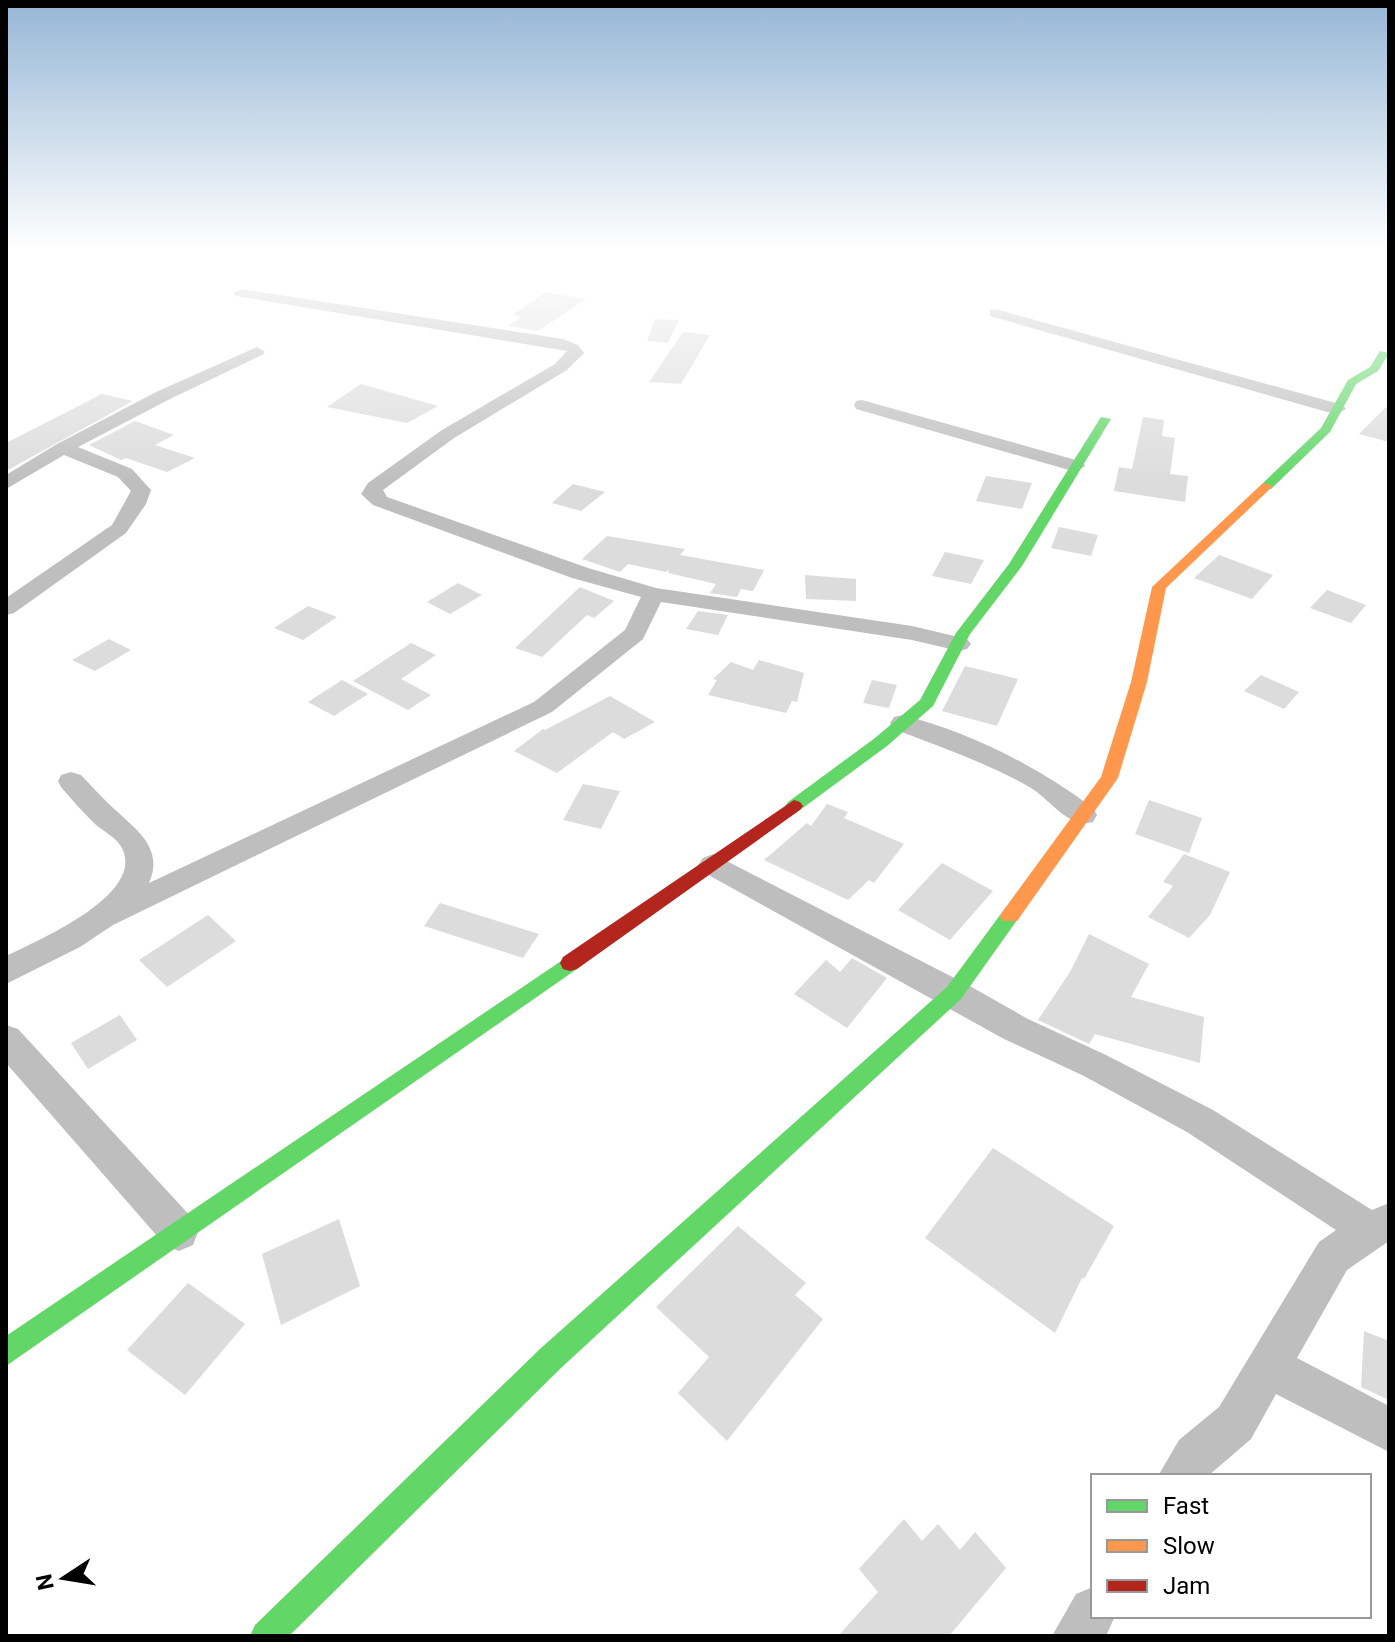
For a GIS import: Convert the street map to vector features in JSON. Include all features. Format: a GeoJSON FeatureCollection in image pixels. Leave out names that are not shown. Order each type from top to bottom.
{"type":"FeatureCollection","features":[{"type":"Feature","properties":{"kind":"street"},"geometry":{"type":"LineString","coordinates":[[475,330],[573,348],[574,357],[448,434],[375,487],[371,494],[380,501],[478,538],[654,594],[912,633],[959,644]]}},
{"type":"Feature","properties":{"kind":"street"},"geometry":{"type":"LineString","coordinates":[[1054,330],[1337,409]]}},
{"type":"Feature","properties":{"kind":"street"},"geometry":{"type":"LineString","coordinates":[[6,483],[63,448],[162,396],[257,352]]}},
{"type":"Feature","properties":{"kind":"street"},"geometry":{"type":"LineString","coordinates":[[266,1636],[551,1358],[954,993],[1109,778],[1139,682],[1159,587],[1326,430],[1352,382],[1374,369],[1384,353]]}},
{"type":"Feature","properties":{"kind":"street"},"geometry":{"type":"LineString","coordinates":[[862,405],[1076,466]]}},
{"type":"Feature","properties":{"kind":"street"},"geometry":{"type":"LineString","coordinates":[[6,1352],[713,865],[927,703],[963,633],[1015,566],[1105,419]]}},
{"type":"Feature","properties":{"kind":"street"},"geometry":{"type":"LineString","coordinates":[[6,608],[119,529],[136,504],[141,490],[125,473],[63,448]]}},
{"type":"Feature","properties":{"kind":"street"},"geometry":{"type":"LineString","coordinates":[[6,971],[108,915],[543,707],[635,634],[654,594]]}},
{"type":"Feature","properties":{"kind":"street"},"geometry":{"type":"LineString","coordinates":[[903,723],[1000,762],[1042,783],[1083,815]]}},
{"type":"Feature","properties":{"kind":"street"},"geometry":{"type":"LineString","coordinates":[[71,781],[105,818],[127,834],[138,852],[141,870],[129,893],[108,915]]}},
{"type":"Feature","properties":{"kind":"street"},"geometry":{"type":"LineString","coordinates":[[713,865],[1016,1029],[1094,1065],[1200,1121],[1379,1226],[1333,1256],[1235,1423],[1195,1456],[1182,1474]]}},
{"type":"Feature","properties":{"kind":"street"},"geometry":{"type":"LineString","coordinates":[[6,1039],[179,1232]]}},
{"type":"Feature","properties":{"kind":"street"},"geometry":{"type":"LineString","coordinates":[[1268,1366],[1389,1430]]}},
{"type":"Feature","properties":{"kind":"street"},"geometry":{"type":"LineString","coordinates":[[1077,1636],[1091,1614]]}},
{"type":"Feature","properties":{"kind":"building"},"geometry":{"type":"Polygon","coordinates":[[[651,330],[674,330],[668,343],[647,341],[651,330]]]}},
{"type":"Feature","properties":{"kind":"building"},"geometry":{"type":"Polygon","coordinates":[[[683,332],[710,335],[681,384],[649,382],[683,332]]]}},
{"type":"Feature","properties":{"kind":"building"},"geometry":{"type":"Polygon","coordinates":[[[361,384],[438,406],[407,423],[327,407],[361,384]]]}},
{"type":"Feature","properties":{"kind":"building"},"geometry":{"type":"Polygon","coordinates":[[[102,394],[133,401],[6,471],[6,443],[102,394]]]}},
{"type":"Feature","properties":{"kind":"building"},"geometry":{"type":"Polygon","coordinates":[[[1389,404],[1389,442],[1359,434],[1389,404]]]}},
{"type":"Feature","properties":{"kind":"building"},"geometry":{"type":"Polygon","coordinates":[[[1143,417],[1164,420],[1162,436],[1175,438],[1170,474],[1188,476],[1185,502],[1114,491],[1119,467],[1132,469],[1143,417]]]}},
{"type":"Feature","properties":{"kind":"building"},"geometry":{"type":"Polygon","coordinates":[[[135,421],[174,435],[155,445],[195,458],[167,472],[126,458],[121,460],[89,445],[135,421]]]}},
{"type":"Feature","properties":{"kind":"building"},"geometry":{"type":"Polygon","coordinates":[[[986,476],[1032,483],[1022,509],[976,501],[986,476]]]}},
{"type":"Feature","properties":{"kind":"building"},"geometry":{"type":"Polygon","coordinates":[[[573,484],[605,492],[581,511],[552,503],[573,484]]]}},
{"type":"Feature","properties":{"kind":"building"},"geometry":{"type":"Polygon","coordinates":[[[1059,527],[1098,535],[1091,556],[1051,548],[1059,527]]]}},
{"type":"Feature","properties":{"kind":"building"},"geometry":{"type":"Polygon","coordinates":[[[607,536],[685,549],[680,555],[764,570],[753,591],[741,589],[737,597],[710,593],[716,584],[668,573],[669,569],[666,572],[628,564],[620,572],[582,559],[607,536]]]}},
{"type":"Feature","properties":{"kind":"building"},"geometry":{"type":"Polygon","coordinates":[[[945,552],[984,560],[971,584],[932,576],[945,552]]]}},
{"type":"Feature","properties":{"kind":"building"},"geometry":{"type":"Polygon","coordinates":[[[1219,555],[1273,575],[1252,599],[1194,578],[1219,555]]]}},
{"type":"Feature","properties":{"kind":"building"},"geometry":{"type":"Polygon","coordinates":[[[805,575],[856,579],[856,601],[806,599],[805,575]]]}},
{"type":"Feature","properties":{"kind":"building"},"geometry":{"type":"Polygon","coordinates":[[[458,583],[482,595],[450,614],[427,602],[458,583]]]}},
{"type":"Feature","properties":{"kind":"building"},"geometry":{"type":"Polygon","coordinates":[[[580,587],[614,601],[594,618],[587,615],[542,657],[515,648],[580,587]]]}},
{"type":"Feature","properties":{"kind":"building"},"geometry":{"type":"Polygon","coordinates":[[[1327,590],[1366,605],[1351,623],[1310,608],[1327,590]]]}},
{"type":"Feature","properties":{"kind":"building"},"geometry":{"type":"Polygon","coordinates":[[[308,606],[337,617],[303,640],[274,628],[308,606]]]}},
{"type":"Feature","properties":{"kind":"building"},"geometry":{"type":"Polygon","coordinates":[[[698,611],[728,615],[718,635],[686,629],[698,611]]]}},
{"type":"Feature","properties":{"kind":"building"},"geometry":{"type":"Polygon","coordinates":[[[109,639],[131,650],[95,671],[72,660],[109,639]]]}},
{"type":"Feature","properties":{"kind":"building"},"geometry":{"type":"Polygon","coordinates":[[[411,643],[436,655],[401,679],[431,695],[408,710],[353,681],[411,643]]]}},
{"type":"Feature","properties":{"kind":"building"},"geometry":{"type":"Polygon","coordinates":[[[759,660],[804,673],[797,702],[792,701],[786,713],[708,695],[717,680],[713,679],[731,662],[753,670],[759,660]]]}},
{"type":"Feature","properties":{"kind":"building"},"geometry":{"type":"Polygon","coordinates":[[[965,666],[1018,679],[997,726],[942,711],[965,666]]]}},
{"type":"Feature","properties":{"kind":"building"},"geometry":{"type":"Polygon","coordinates":[[[1261,675],[1299,692],[1284,709],[1244,691],[1261,675]]]}},
{"type":"Feature","properties":{"kind":"building"},"geometry":{"type":"Polygon","coordinates":[[[342,680],[368,694],[334,716],[308,702],[342,680]]]}},
{"type":"Feature","properties":{"kind":"building"},"geometry":{"type":"Polygon","coordinates":[[[872,680],[897,685],[889,708],[863,703],[872,680]]]}},
{"type":"Feature","properties":{"kind":"building"},"geometry":{"type":"Polygon","coordinates":[[[610,696],[655,722],[624,739],[613,732],[557,773],[514,751],[543,729],[610,696]]]}},
{"type":"Feature","properties":{"kind":"building"},"geometry":{"type":"Polygon","coordinates":[[[583,784],[620,791],[601,829],[563,820],[583,784]]]}},
{"type":"Feature","properties":{"kind":"building"},"geometry":{"type":"Polygon","coordinates":[[[1149,800],[1202,818],[1189,853],[1135,834],[1149,800]]]}},
{"type":"Feature","properties":{"kind":"building"},"geometry":{"type":"Polygon","coordinates":[[[827,804],[848,812],[844,818],[904,844],[874,883],[869,880],[848,900],[764,860],[807,823],[811,826],[827,804]]]}},
{"type":"Feature","properties":{"kind":"building"},"geometry":{"type":"Polygon","coordinates":[[[1184,854],[1230,872],[1210,915],[1189,938],[1148,917],[1173,886],[1163,882],[1184,854]]]}},
{"type":"Feature","properties":{"kind":"building"},"geometry":{"type":"Polygon","coordinates":[[[942,863],[993,891],[950,940],[898,910],[942,863]]]}},
{"type":"Feature","properties":{"kind":"building"},"geometry":{"type":"Polygon","coordinates":[[[440,903],[539,934],[523,958],[424,926],[440,903]]]}},
{"type":"Feature","properties":{"kind":"building"},"geometry":{"type":"Polygon","coordinates":[[[208,915],[236,941],[167,987],[139,960],[208,915]]]}},
{"type":"Feature","properties":{"kind":"building"},"geometry":{"type":"Polygon","coordinates":[[[1089,934],[1149,964],[1131,997],[1204,1017],[1200,1063],[1095,1034],[1089,1044],[1038,1020],[1070,972],[1089,934]]]}},
{"type":"Feature","properties":{"kind":"building"},"geometry":{"type":"Polygon","coordinates":[[[852,958],[887,978],[847,1028],[794,994],[826,960],[840,972],[852,958]]]}},
{"type":"Feature","properties":{"kind":"building"},"geometry":{"type":"Polygon","coordinates":[[[120,1015],[137,1040],[88,1069],[71,1043],[120,1015]]]}},
{"type":"Feature","properties":{"kind":"building"},"geometry":{"type":"Polygon","coordinates":[[[993,1148],[1114,1226],[1082,1278],[1055,1333],[925,1238],[993,1148]]]}},
{"type":"Feature","properties":{"kind":"building"},"geometry":{"type":"Polygon","coordinates":[[[339,1219],[360,1286],[281,1325],[262,1254],[339,1219]]]}},
{"type":"Feature","properties":{"kind":"building"},"geometry":{"type":"Polygon","coordinates":[[[738,1226],[806,1283],[795,1295],[823,1319],[727,1441],[678,1393],[709,1357],[656,1307],[738,1226]]]}},
{"type":"Feature","properties":{"kind":"building"},"geometry":{"type":"Polygon","coordinates":[[[188,1283],[245,1324],[185,1395],[127,1350],[188,1283]]]}},
{"type":"Feature","properties":{"kind":"building"},"geometry":{"type":"Polygon","coordinates":[[[1364,1331],[1389,1341],[1389,1400],[1361,1387],[1364,1331]]]}},
{"type":"Feature","properties":{"kind":"building"},"geometry":{"type":"Polygon","coordinates":[[[904,1519],[922,1541],[938,1524],[960,1550],[975,1532],[1006,1568],[949,1636],[838,1636],[878,1592],[859,1569],[904,1519]]]}},
{"type":"Feature","properties":{"kind":"traffic: fast"},"geometry":{"type":"LineString","coordinates":[[1267,486],[1326,430],[1352,382],[1374,369],[1384,353]]}},
{"type":"Feature","properties":{"kind":"traffic: fast"},"geometry":{"type":"LineString","coordinates":[[794,806],[881,742],[927,703],[963,633],[1015,566],[1105,419]]}},
{"type":"Feature","properties":{"kind":"traffic: fast"},"geometry":{"type":"LineString","coordinates":[[266,1636],[551,1358],[954,993],[1010,916]]}},
{"type":"Feature","properties":{"kind":"traffic: fast"},"geometry":{"type":"LineString","coordinates":[[6,1352],[570,963]]}},
{"type":"Feature","properties":{"kind":"traffic: slow"},"geometry":{"type":"LineString","coordinates":[[1010,916],[1109,778],[1139,682],[1159,587],[1267,486]]}},
{"type":"Feature","properties":{"kind":"traffic: jam"},"geometry":{"type":"LineString","coordinates":[[570,963],[794,806]]}}]}
